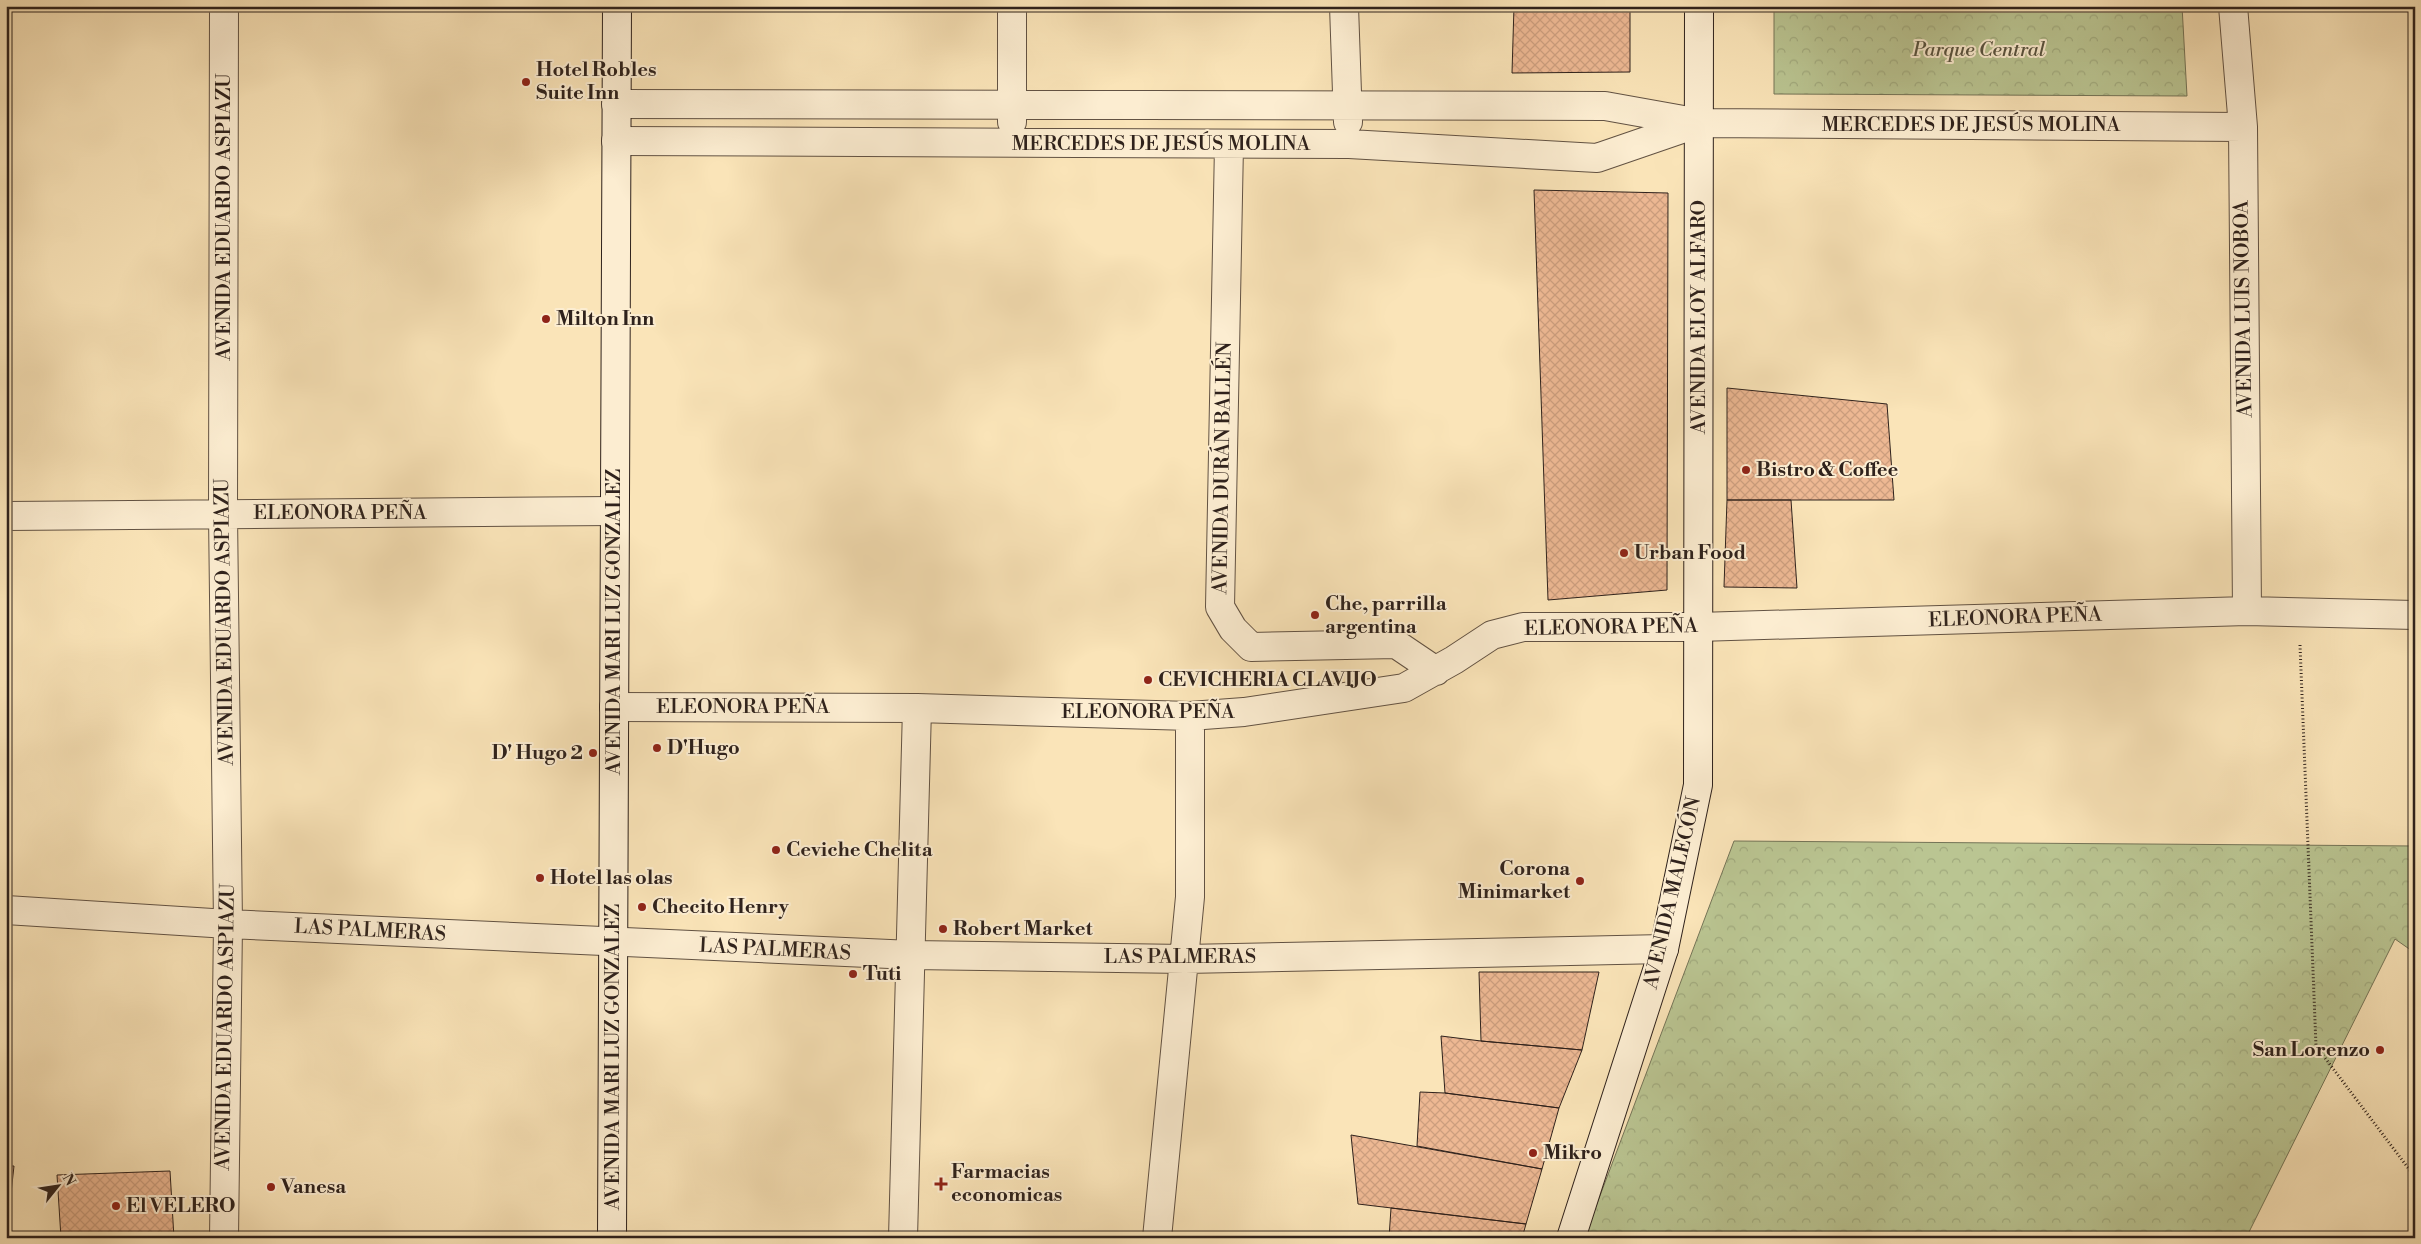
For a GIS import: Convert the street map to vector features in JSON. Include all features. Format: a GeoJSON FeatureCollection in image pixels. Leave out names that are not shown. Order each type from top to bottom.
{"type":"FeatureCollection","features":[{"type":"Feature","properties":{"kind":"street","name":"AVENIDA EDUARDO ASPIAZU"},"geometry":{"type":"LineString","coordinates":[[224,6],[223,514],[228,924],[224,1238]]}},
{"type":"Feature","properties":{"kind":"street","name":"AVENIDA MARI LUZ GONZALEZ"},"geometry":{"type":"LineString","coordinates":[[612,1238],[617,6]]}},
{"type":"Feature","properties":{"kind":"street"},"geometry":{"type":"LineString","coordinates":[[1012,6],[1012,144]]}},
{"type":"Feature","properties":{"kind":"street"},"geometry":{"type":"LineString","coordinates":[[1344,6],[1349,144]]}},
{"type":"Feature","properties":{"kind":"street","name":"AVENIDA ELOY ALFARO"},"geometry":{"type":"LineString","coordinates":[[1698,627],[1699,6]]}},
{"type":"Feature","properties":{"kind":"street","name":"AVENIDA LUIS NOBOA"},"geometry":{"type":"LineString","coordinates":[[2233,6],[2242,127],[2247,611]]}},
{"type":"Feature","properties":{"kind":"street","name":"MERCEDES DE JESÚS MOLINA"},"geometry":{"type":"LineString","coordinates":[[616,104],[1605,106],[1700,123],[2242,127]]}},
{"type":"Feature","properties":{"kind":"street","name":"MERCEDES DE JESÚS MOLINA"},"geometry":{"type":"LineString","coordinates":[[616,141],[1349,144],[1597,158],[1700,123]]}},
{"type":"Feature","properties":{"kind":"street","name":"AVENIDA DURÁN BALLÉN"},"geometry":{"type":"LineString","coordinates":[[1229,145],[1220,607],[1233,629],[1251,647],[1396,644],[1436,670]]}},
{"type":"Feature","properties":{"kind":"street","name":"ELEONORA PEÑA"},"geometry":{"type":"LineString","coordinates":[[6,516],[614,511]]}},
{"type":"Feature","properties":{"kind":"street","name":"ELEONORA PEÑA"},"geometry":{"type":"LineString","coordinates":[[614,707],[917,708],[1190,716],[1244,712],[1404,688],[1492,635],[1523,627],[1698,627],[2247,611],[2415,615]]}},
{"type":"Feature","properties":{"kind":"street","name":"AVENIDA MALECÓN"},"geometry":{"type":"LineString","coordinates":[[1572,1238],[1664,949],[1698,785],[1698,627]]}},
{"type":"Feature","properties":{"kind":"street"},"geometry":{"type":"LineString","coordinates":[[903,1238],[912,955],[917,708]]}},
{"type":"Feature","properties":{"kind":"street"},"geometry":{"type":"LineString","coordinates":[[1157,1238],[1186,959],[1190,897],[1190,716]]}},
{"type":"Feature","properties":{"kind":"street","name":"LAS PALMERAS"},"geometry":{"type":"LineString","coordinates":[[6,910],[228,924],[912,955],[1186,959],[1664,949]]}},
{"type":"Feature","properties":{"kind":"path"},"geometry":{"type":"LineString","coordinates":[[2298,612],[2316,1046],[2415,1176]]}},
{"type":"Feature","properties":{"kind":"green space","name":"Parque Central"},"geometry":{"type":"Polygon","coordinates":[[[1774,6],[2182,6],[2187,96],[1774,94],[1774,6]]]}},
{"type":"Feature","properties":{"kind":"green space"},"geometry":{"type":"Polygon","coordinates":[[[1734,841],[2415,846],[2415,953],[2395,939],[2246,1238],[1584,1238],[1734,841]]]}},
{"type":"Feature","properties":{"kind":"building"},"geometry":{"type":"Polygon","coordinates":[[[1514,6],[1630,6],[1630,72],[1512,73],[1514,6]]]}},
{"type":"Feature","properties":{"kind":"building"},"geometry":{"type":"Polygon","coordinates":[[[1534,190],[1668,193],[1667,590],[1548,600],[1534,190]]]}},
{"type":"Feature","properties":{"kind":"building"},"geometry":{"type":"Polygon","coordinates":[[[1727,388],[1887,404],[1894,500],[1727,500],[1727,388]]]}},
{"type":"Feature","properties":{"kind":"building"},"geometry":{"type":"Polygon","coordinates":[[[1727,500],[1791,500],[1797,588],[1724,587],[1727,500]]]}},
{"type":"Feature","properties":{"kind":"building"},"geometry":{"type":"Polygon","coordinates":[[[1479,972],[1599,972],[1582,1050],[1481,1041],[1479,972]]]}},
{"type":"Feature","properties":{"kind":"building"},"geometry":{"type":"Polygon","coordinates":[[[1441,1036],[1582,1050],[1559,1108],[1445,1093],[1441,1036]]]}},
{"type":"Feature","properties":{"kind":"building"},"geometry":{"type":"Polygon","coordinates":[[[1420,1092],[1445,1093],[1559,1108],[1542,1169],[1417,1146],[1420,1092]]]}},
{"type":"Feature","properties":{"kind":"building"},"geometry":{"type":"Polygon","coordinates":[[[1351,1135],[1542,1169],[1526,1224],[1358,1204],[1351,1135]]]}},
{"type":"Feature","properties":{"kind":"building"},"geometry":{"type":"Polygon","coordinates":[[[6,1166],[14,1166],[6,1238],[6,1166]]]}},
{"type":"Feature","properties":{"kind":"building","name":"El VELERO"},"geometry":{"type":"Polygon","coordinates":[[[170,1171],[174,1238],[61,1238],[57,1175],[170,1171]]]}},
{"type":"Feature","properties":{"kind":"building"},"geometry":{"type":"Polygon","coordinates":[[[1391,1208],[1526,1224],[1522,1238],[1389,1238],[1391,1208]]]}},
{"type":"Feature","properties":{"kind":"place","name":"Hotel Robles Suite Inn"},"geometry":{"type":"Point","coordinates":[526,82]}},
{"type":"Feature","properties":{"kind":"place","name":"Milton Inn"},"geometry":{"type":"Point","coordinates":[546,319]}},
{"type":"Feature","properties":{"kind":"place","name":"Bistro & Coffee"},"geometry":{"type":"Point","coordinates":[1746,470]}},
{"type":"Feature","properties":{"kind":"place","name":"Urban Food"},"geometry":{"type":"Point","coordinates":[1624,553]}},
{"type":"Feature","properties":{"kind":"place","name":"Che, parrilla argentina"},"geometry":{"type":"Point","coordinates":[1315,615]}},
{"type":"Feature","properties":{"kind":"place","name":"CEVICHERIA CLAVIJO"},"geometry":{"type":"Point","coordinates":[1148,680]}},
{"type":"Feature","properties":{"kind":"place","name":"D'Hugo"},"geometry":{"type":"Point","coordinates":[657,748]}},
{"type":"Feature","properties":{"kind":"place","name":"D' Hugo 2"},"geometry":{"type":"Point","coordinates":[593,753]}},
{"type":"Feature","properties":{"kind":"place","name":"Ceviche Chelita"},"geometry":{"type":"Point","coordinates":[776,850]}},
{"type":"Feature","properties":{"kind":"place","name":"Hotel las olas"},"geometry":{"type":"Point","coordinates":[540,878]}},
{"type":"Feature","properties":{"kind":"place","name":"Corona Minimarket"},"geometry":{"type":"Point","coordinates":[1580,881]}},
{"type":"Feature","properties":{"kind":"place","name":"Checito Henry"},"geometry":{"type":"Point","coordinates":[642,907]}},
{"type":"Feature","properties":{"kind":"place","name":"Robert Market"},"geometry":{"type":"Point","coordinates":[943,929]}},
{"type":"Feature","properties":{"kind":"place","name":"Tuti"},"geometry":{"type":"Point","coordinates":[853,974]}},
{"type":"Feature","properties":{"kind":"place","name":"San Lorenzo"},"geometry":{"type":"Point","coordinates":[2380,1050]}},
{"type":"Feature","properties":{"kind":"place","name":"Mikro"},"geometry":{"type":"Point","coordinates":[1533,1153]}},
{"type":"Feature","properties":{"kind":"place","name":"Farmacias economicas"},"geometry":{"type":"Point","coordinates":[941,1184]}},
{"type":"Feature","properties":{"kind":"place","name":"Vanesa"},"geometry":{"type":"Point","coordinates":[271,1187]}},
{"type":"Feature","properties":{"kind":"place","name":"El VELERO"},"geometry":{"type":"Point","coordinates":[116,1206]}}]}
